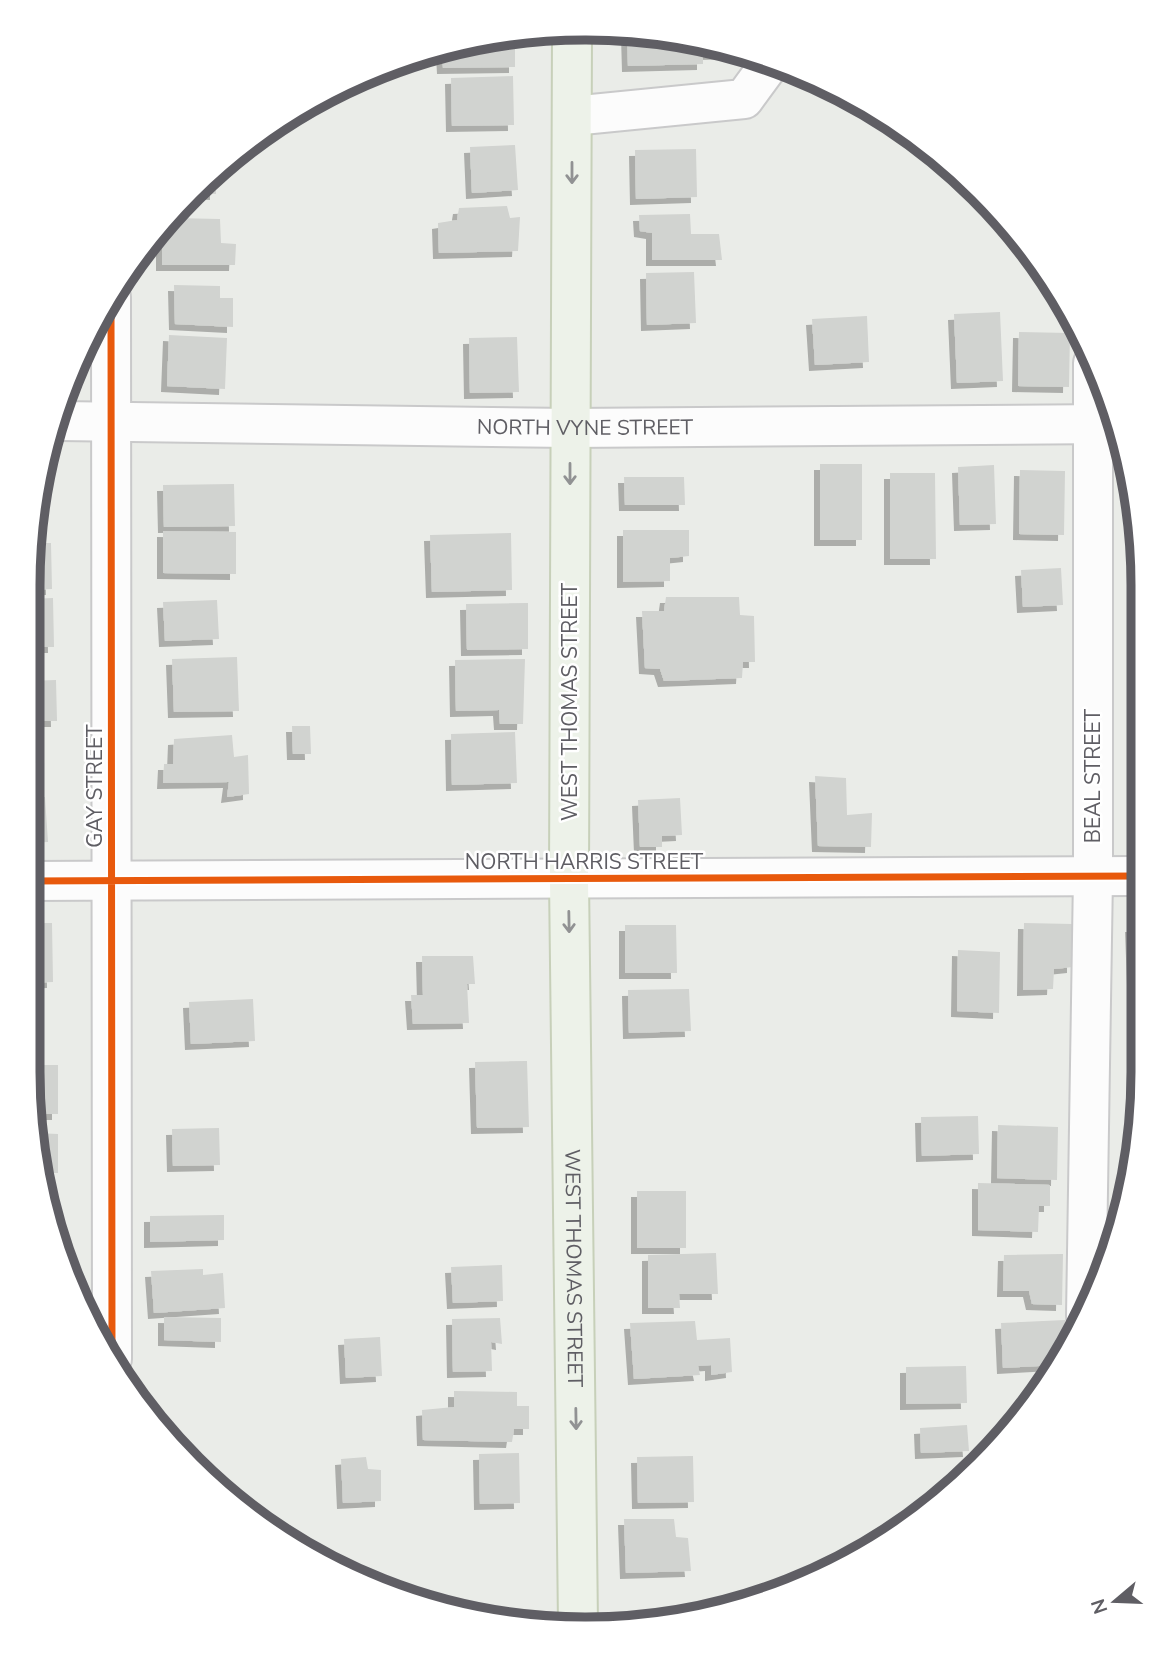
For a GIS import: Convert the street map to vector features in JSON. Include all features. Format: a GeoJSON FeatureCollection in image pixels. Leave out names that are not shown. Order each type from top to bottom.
{"type":"FeatureCollection","features":[{"type":"Feature","properties":{"kind":"main road","name":"WEST THOMAS STREET"},"geometry":{"type":"LineString","coordinates":[[572,40],[569,880],[578,1617]]}},
{"type":"Feature","properties":{"kind":"street"},"geometry":{"type":"LineString","coordinates":[[572,116],[744,99],[765,70]]}},
{"type":"Feature","properties":{"kind":"street","name":"GAY STREET"},"geometry":{"type":"LineString","coordinates":[[111,317],[114,880],[112,1342]]}},
{"type":"Feature","properties":{"kind":"street","name":"BEAL STREET"},"geometry":{"type":"LineString","coordinates":[[1086,1286],[1102,424],[1099,402]]}},
{"type":"Feature","properties":{"kind":"street","name":"NORTH VYNE STREET"},"geometry":{"type":"LineString","coordinates":[[66,421],[571,428],[1102,424]]}},
{"type":"Feature","properties":{"kind":"street","name":"NORTH HARRIS STREET"},"geometry":{"type":"LineString","coordinates":[[40,881],[1131,876]]}},
{"type":"Feature","properties":{"kind":"building"},"geometry":{"type":"Polygon","coordinates":[[[627,42],[705,54],[703,64],[628,66],[627,42]]]}},
{"type":"Feature","properties":{"kind":"building"},"geometry":{"type":"Polygon","coordinates":[[[515,45],[515,67],[443,68],[443,59],[515,45]]]}},
{"type":"Feature","properties":{"kind":"building"},"geometry":{"type":"Polygon","coordinates":[[[513,76],[514,125],[452,126],[451,78],[513,76]]]}},
{"type":"Feature","properties":{"kind":"building"},"geometry":{"type":"Polygon","coordinates":[[[515,145],[518,190],[472,193],[470,147],[515,145]]]}},
{"type":"Feature","properties":{"kind":"building"},"geometry":{"type":"Polygon","coordinates":[[[696,149],[697,197],[636,199],[635,150],[696,149]]]}},
{"type":"Feature","properties":{"kind":"building"},"geometry":{"type":"Polygon","coordinates":[[[216,185],[216,194],[207,194],[216,185]]]}},
{"type":"Feature","properties":{"kind":"building"},"geometry":{"type":"Polygon","coordinates":[[[507,206],[510,218],[520,217],[518,251],[439,253],[438,223],[457,220],[459,208],[507,206]]]}},
{"type":"Feature","properties":{"kind":"building"},"geometry":{"type":"Polygon","coordinates":[[[690,214],[691,234],[719,234],[722,260],[652,260],[652,233],[640,231],[639,215],[690,214]]]}},
{"type":"Feature","properties":{"kind":"building"},"geometry":{"type":"Polygon","coordinates":[[[183,218],[220,219],[221,243],[236,244],[235,265],[162,265],[162,243],[183,218]]]}},
{"type":"Feature","properties":{"kind":"building"},"geometry":{"type":"Polygon","coordinates":[[[694,272],[696,323],[647,325],[646,273],[694,272]]]}},
{"type":"Feature","properties":{"kind":"building"},"geometry":{"type":"Polygon","coordinates":[[[174,285],[220,286],[220,298],[233,298],[233,327],[175,324],[174,285]]]}},
{"type":"Feature","properties":{"kind":"building"},"geometry":{"type":"Polygon","coordinates":[[[1000,312],[1003,381],[957,383],[954,314],[1000,312]]]}},
{"type":"Feature","properties":{"kind":"building"},"geometry":{"type":"Polygon","coordinates":[[[867,316],[869,362],[815,365],[812,319],[867,316]]]}},
{"type":"Feature","properties":{"kind":"building"},"geometry":{"type":"Polygon","coordinates":[[[1019,332],[1069,333],[1069,387],[1018,386],[1019,332]]]}},
{"type":"Feature","properties":{"kind":"building"},"geometry":{"type":"Polygon","coordinates":[[[169,335],[227,338],[225,389],[167,386],[169,335]]]}},
{"type":"Feature","properties":{"kind":"building"},"geometry":{"type":"Polygon","coordinates":[[[517,337],[519,392],[470,393],[469,338],[517,337]]]}},
{"type":"Feature","properties":{"kind":"building"},"geometry":{"type":"Polygon","coordinates":[[[820,464],[862,464],[862,540],[820,540],[820,464]]]}},
{"type":"Feature","properties":{"kind":"building"},"geometry":{"type":"Polygon","coordinates":[[[994,465],[996,524],[960,525],[958,467],[994,465]]]}},
{"type":"Feature","properties":{"kind":"building"},"geometry":{"type":"Polygon","coordinates":[[[1020,470],[1065,471],[1064,535],[1019,534],[1020,470]]]}},
{"type":"Feature","properties":{"kind":"building"},"geometry":{"type":"Polygon","coordinates":[[[890,473],[935,473],[936,559],[890,559],[890,473]]]}},
{"type":"Feature","properties":{"kind":"building"},"geometry":{"type":"Polygon","coordinates":[[[624,477],[684,477],[685,505],[625,505],[624,477]]]}},
{"type":"Feature","properties":{"kind":"building"},"geometry":{"type":"Polygon","coordinates":[[[234,484],[235,526],[164,527],[163,485],[234,484]]]}},
{"type":"Feature","properties":{"kind":"building"},"geometry":{"type":"Polygon","coordinates":[[[623,530],[689,530],[689,556],[670,558],[670,581],[623,582],[623,530]]]}},
{"type":"Feature","properties":{"kind":"building"},"geometry":{"type":"Polygon","coordinates":[[[163,531],[236,532],[236,574],[163,573],[163,531]]]}},
{"type":"Feature","properties":{"kind":"building"},"geometry":{"type":"Polygon","coordinates":[[[511,533],[512,590],[432,592],[430,535],[511,533]]]}},
{"type":"Feature","properties":{"kind":"building"},"geometry":{"type":"Polygon","coordinates":[[[42,543],[51,543],[52,589],[40,590],[42,543]]]}},
{"type":"Feature","properties":{"kind":"building"},"geometry":{"type":"Polygon","coordinates":[[[1061,568],[1063,605],[1023,607],[1021,570],[1061,568]]]}},
{"type":"Feature","properties":{"kind":"building"},"geometry":{"type":"Polygon","coordinates":[[[666,597],[739,597],[740,615],[754,616],[755,662],[743,662],[742,678],[664,681],[660,669],[645,668],[642,611],[664,611],[666,597]]]}},
{"type":"Feature","properties":{"kind":"building"},"geometry":{"type":"Polygon","coordinates":[[[53,598],[54,647],[40,647],[40,599],[53,598]]]}},
{"type":"Feature","properties":{"kind":"building"},"geometry":{"type":"Polygon","coordinates":[[[217,600],[219,639],[165,641],[163,602],[217,600]]]}},
{"type":"Feature","properties":{"kind":"building"},"geometry":{"type":"Polygon","coordinates":[[[528,603],[528,649],[467,650],[466,604],[528,603]]]}},
{"type":"Feature","properties":{"kind":"building"},"geometry":{"type":"Polygon","coordinates":[[[237,657],[239,711],[174,712],[172,659],[237,657]]]}},
{"type":"Feature","properties":{"kind":"building"},"geometry":{"type":"Polygon","coordinates":[[[525,659],[523,724],[500,724],[499,710],[456,711],[455,660],[525,659]]]}},
{"type":"Feature","properties":{"kind":"building"},"geometry":{"type":"Polygon","coordinates":[[[56,680],[57,721],[40,721],[40,681],[56,680]]]}},
{"type":"Feature","properties":{"kind":"building"},"geometry":{"type":"Polygon","coordinates":[[[292,726],[310,726],[311,754],[293,754],[292,726]]]}},
{"type":"Feature","properties":{"kind":"building"},"geometry":{"type":"Polygon","coordinates":[[[515,732],[517,783],[452,785],[451,734],[515,732]]]}},
{"type":"Feature","properties":{"kind":"building"},"geometry":{"type":"Polygon","coordinates":[[[232,735],[234,757],[248,755],[249,794],[227,797],[229,782],[163,783],[164,764],[173,764],[174,739],[232,735]]]}},
{"type":"Feature","properties":{"kind":"building"},"geometry":{"type":"Polygon","coordinates":[[[815,776],[846,778],[847,815],[872,813],[871,847],[818,846],[815,776]]]}},
{"type":"Feature","properties":{"kind":"building"},"geometry":{"type":"Polygon","coordinates":[[[40,797],[45,797],[48,842],[40,842],[40,797]]]}},
{"type":"Feature","properties":{"kind":"building"},"geometry":{"type":"Polygon","coordinates":[[[680,798],[682,835],[662,836],[662,847],[640,847],[638,800],[680,798]]]}},
{"type":"Feature","properties":{"kind":"building"},"geometry":{"type":"Polygon","coordinates":[[[40,923],[52,923],[53,982],[40,983],[40,923]]]}},
{"type":"Feature","properties":{"kind":"building"},"geometry":{"type":"Polygon","coordinates":[[[1024,923],[1073,924],[1073,967],[1054,969],[1053,989],[1023,990],[1024,923]]]}},
{"type":"Feature","properties":{"kind":"building"},"geometry":{"type":"Polygon","coordinates":[[[625,925],[676,925],[677,973],[625,973],[625,925]]]}},
{"type":"Feature","properties":{"kind":"building"},"geometry":{"type":"Polygon","coordinates":[[[958,950],[1000,952],[999,1013],[957,1011],[958,950]]]}},
{"type":"Feature","properties":{"kind":"building"},"geometry":{"type":"Polygon","coordinates":[[[422,956],[473,956],[475,984],[467,984],[469,1023],[413,1024],[411,995],[423,995],[422,956]]]}},
{"type":"Feature","properties":{"kind":"building"},"geometry":{"type":"Polygon","coordinates":[[[689,989],[691,1031],[629,1033],[628,990],[689,989]]]}},
{"type":"Feature","properties":{"kind":"building"},"geometry":{"type":"Polygon","coordinates":[[[253,999],[255,1041],[191,1044],[189,1002],[253,999]]]}},
{"type":"Feature","properties":{"kind":"building"},"geometry":{"type":"Polygon","coordinates":[[[527,1061],[529,1127],[477,1128],[475,1062],[527,1061]]]}},
{"type":"Feature","properties":{"kind":"building"},"geometry":{"type":"Polygon","coordinates":[[[40,1065],[58,1065],[58,1114],[42,1114],[40,1065]]]}},
{"type":"Feature","properties":{"kind":"building"},"geometry":{"type":"Polygon","coordinates":[[[978,1116],[979,1154],[922,1156],[921,1117],[978,1116]]]}},
{"type":"Feature","properties":{"kind":"building"},"geometry":{"type":"Polygon","coordinates":[[[998,1125],[1058,1127],[1057,1180],[997,1178],[998,1125]]]}},
{"type":"Feature","properties":{"kind":"building"},"geometry":{"type":"Polygon","coordinates":[[[219,1128],[220,1165],[173,1166],[172,1129],[219,1128]]]}},
{"type":"Feature","properties":{"kind":"building"},"geometry":{"type":"Polygon","coordinates":[[[44,1133],[58,1134],[58,1173],[50,1173],[44,1133]]]}},
{"type":"Feature","properties":{"kind":"building"},"geometry":{"type":"Polygon","coordinates":[[[978,1183],[1050,1185],[1050,1206],[1039,1206],[1038,1232],[978,1230],[978,1183]]]}},
{"type":"Feature","properties":{"kind":"building"},"geometry":{"type":"Polygon","coordinates":[[[637,1191],[686,1191],[686,1248],[637,1248],[637,1191]]]}},
{"type":"Feature","properties":{"kind":"building"},"geometry":{"type":"Polygon","coordinates":[[[224,1215],[224,1240],[150,1242],[150,1216],[224,1215]]]}},
{"type":"Feature","properties":{"kind":"building"},"geometry":{"type":"Polygon","coordinates":[[[716,1253],[718,1294],[679,1294],[680,1308],[648,1308],[648,1255],[716,1253]]]}},
{"type":"Feature","properties":{"kind":"building"},"geometry":{"type":"Polygon","coordinates":[[[1063,1254],[1062,1305],[1032,1304],[1029,1291],[1003,1291],[1004,1255],[1063,1254]]]}},
{"type":"Feature","properties":{"kind":"building"},"geometry":{"type":"Polygon","coordinates":[[[502,1265],[503,1301],[453,1303],[451,1267],[502,1265]]]}},
{"type":"Feature","properties":{"kind":"building"},"geometry":{"type":"Polygon","coordinates":[[[203,1269],[203,1275],[223,1273],[225,1308],[154,1313],[151,1271],[203,1269]]]}},
{"type":"Feature","properties":{"kind":"building"},"geometry":{"type":"Polygon","coordinates":[[[164,1317],[221,1318],[221,1342],[164,1340],[164,1317]]]}},
{"type":"Feature","properties":{"kind":"building"},"geometry":{"type":"Polygon","coordinates":[[[500,1318],[502,1344],[491,1342],[492,1371],[453,1372],[452,1319],[500,1318]]]}},
{"type":"Feature","properties":{"kind":"building"},"geometry":{"type":"Polygon","coordinates":[[[1065,1320],[1066,1330],[1044,1366],[1003,1368],[1001,1323],[1065,1320]]]}},
{"type":"Feature","properties":{"kind":"building"},"geometry":{"type":"Polygon","coordinates":[[[695,1321],[697,1340],[730,1338],[732,1372],[711,1375],[711,1365],[698,1366],[700,1375],[634,1379],[630,1323],[695,1321]]]}},
{"type":"Feature","properties":{"kind":"building"},"geometry":{"type":"Polygon","coordinates":[[[380,1337],[382,1376],[346,1378],[344,1339],[380,1337]]]}},
{"type":"Feature","properties":{"kind":"building"},"geometry":{"type":"Polygon","coordinates":[[[966,1366],[967,1403],[906,1404],[906,1367],[966,1366]]]}},
{"type":"Feature","properties":{"kind":"building"},"geometry":{"type":"Polygon","coordinates":[[[454,1391],[517,1392],[517,1406],[529,1406],[529,1429],[514,1429],[512,1442],[423,1440],[422,1410],[454,1407],[454,1391]]]}},
{"type":"Feature","properties":{"kind":"building"},"geometry":{"type":"Polygon","coordinates":[[[967,1425],[969,1451],[921,1453],[920,1428],[967,1425]]]}},
{"type":"Feature","properties":{"kind":"building"},"geometry":{"type":"Polygon","coordinates":[[[519,1453],[520,1503],[480,1504],[479,1454],[519,1453]]]}},
{"type":"Feature","properties":{"kind":"building"},"geometry":{"type":"Polygon","coordinates":[[[693,1456],[694,1502],[638,1503],[637,1457],[693,1456]]]}},
{"type":"Feature","properties":{"kind":"building"},"geometry":{"type":"Polygon","coordinates":[[[366,1457],[368,1469],[381,1470],[381,1501],[343,1503],[341,1459],[366,1457]]]}},
{"type":"Feature","properties":{"kind":"building"},"geometry":{"type":"Polygon","coordinates":[[[624,1519],[674,1519],[676,1537],[688,1538],[691,1571],[626,1573],[624,1519]]]}},
{"type":"Feature","properties":{"kind":"cycle path"},"geometry":{"type":"LineString","coordinates":[[111,317],[112,1342]]}},
{"type":"Feature","properties":{"kind":"cycle path"},"geometry":{"type":"LineString","coordinates":[[40,881],[1131,876]]}}]}
